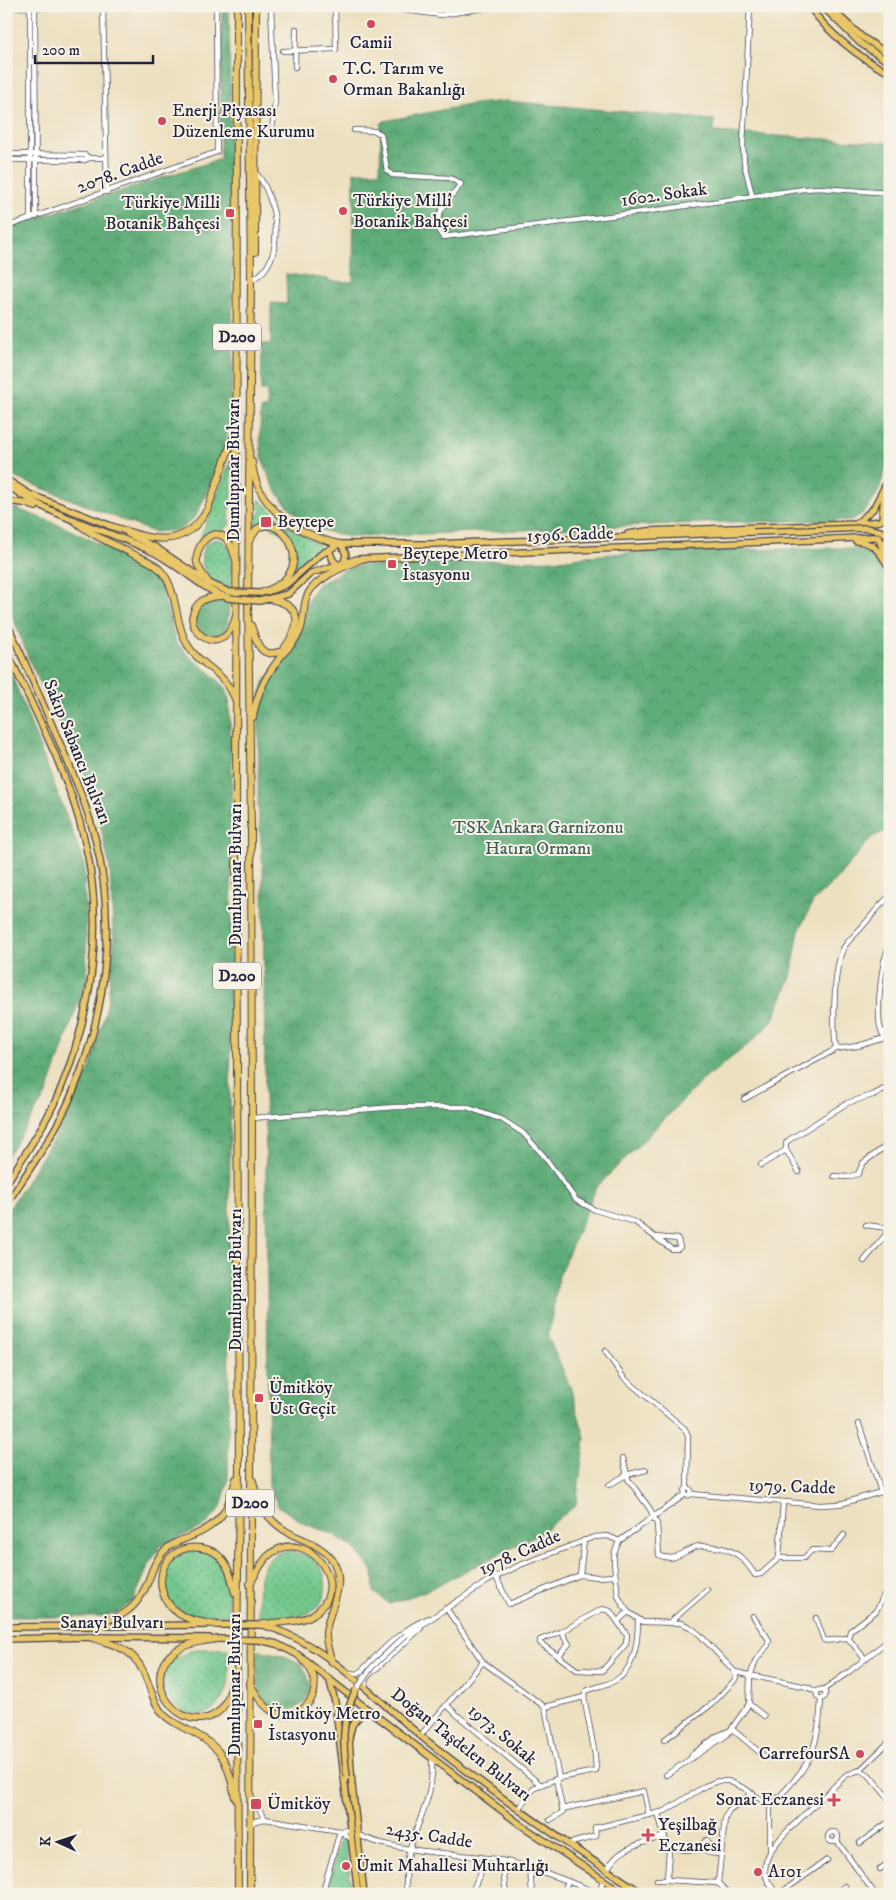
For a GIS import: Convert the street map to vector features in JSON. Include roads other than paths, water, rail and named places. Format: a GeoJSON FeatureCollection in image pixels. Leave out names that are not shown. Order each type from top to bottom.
{"type":"FeatureCollection","features":[{"type":"Feature","properties":{"kind":"highway","name":"Dumlupınar Bulvarı"},"geometry":{"type":"LineString","coordinates":[[237,6],[238,1894]]}},
{"type":"Feature","properties":{"kind":"highway","name":"Dumlupınar Bulvarı"},"geometry":{"type":"LineString","coordinates":[[248,6],[251,280],[248,445],[248,620],[252,1118],[250,1894]]}},
{"type":"Feature","properties":{"kind":"highway"},"geometry":{"type":"LineString","coordinates":[[251,280],[255,262],[256,6]]}},
{"type":"Feature","properties":{"kind":"highway"},"geometry":{"type":"LineString","coordinates":[[108,525],[153,538],[168,539],[188,532],[203,517],[208,508],[238,424]]}},
{"type":"Feature","properties":{"kind":"highway"},"geometry":{"type":"LineString","coordinates":[[248,445],[256,483],[274,510],[304,532],[322,540],[340,544]]}},
{"type":"Feature","properties":{"kind":"highway"},"geometry":{"type":"LineString","coordinates":[[74,520],[86,529],[149,562],[163,573],[170,587],[187,644],[194,654],[224,679],[237,705]]}},
{"type":"Feature","properties":{"kind":"highway"},"geometry":{"type":"LineString","coordinates":[[249,542],[257,529],[269,525],[282,533],[293,547],[292,569],[287,579],[260,597]]}},
{"type":"Feature","properties":{"kind":"highway"},"geometry":{"type":"LineString","coordinates":[[209,583],[198,564],[197,555],[199,546],[208,536],[216,535],[228,540],[238,568]]}},
{"type":"Feature","properties":{"kind":"highway"},"geometry":{"type":"LineString","coordinates":[[250,735],[259,690],[270,670],[296,639],[302,624],[304,603],[310,590],[326,575],[361,559]]}},
{"type":"Feature","properties":{"kind":"highway"},"geometry":{"type":"LineString","coordinates":[[221,596],[207,597],[194,608],[192,623],[197,632],[206,639],[217,640],[226,635],[234,623],[238,607]]}},
{"type":"Feature","properties":{"kind":"highway"},"geometry":{"type":"LineString","coordinates":[[248,620],[258,645],[263,652],[270,654],[282,651],[293,635],[297,619],[288,604],[270,599]]}},
{"type":"Feature","properties":{"kind":"highway"},"geometry":{"type":"LineString","coordinates":[[250,1466],[258,1500],[270,1520],[285,1532],[319,1547],[332,1560],[336,1568],[339,1585],[326,1632],[327,1647],[332,1662]]}},
{"type":"Feature","properties":{"kind":"highway"},"geometry":{"type":"LineString","coordinates":[[89,1625],[112,1619],[130,1610],[142,1595],[153,1567],[163,1552],[172,1544],[206,1530],[219,1520],[228,1508],[239,1468]]}},
{"type":"Feature","properties":{"kind":"highway"},"geometry":{"type":"LineString","coordinates":[[250,1585],[270,1554],[285,1547],[295,1546],[317,1556],[327,1572],[329,1591],[326,1600],[314,1614],[295,1620],[260,1625]]}},
{"type":"Feature","properties":{"kind":"highway"},"geometry":{"type":"LineString","coordinates":[[217,1624],[186,1618],[175,1612],[168,1604],[162,1596],[160,1586],[161,1576],[167,1561],[182,1549],[191,1547],[207,1549],[215,1553],[221,1557],[229,1570],[238,1602]]}},
{"type":"Feature","properties":{"kind":"highway"},"geometry":{"type":"LineString","coordinates":[[89,1637],[117,1645],[134,1656],[143,1669],[156,1704],[163,1714],[179,1726],[206,1739],[225,1759],[232,1779],[239,1816]]}},
{"type":"Feature","properties":{"kind":"highway"},"geometry":{"type":"LineString","coordinates":[[218,1639],[188,1645],[173,1653],[168,1659],[162,1667],[160,1682],[168,1704],[190,1717],[209,1716],[218,1712],[227,1700],[237,1667]]}},
{"type":"Feature","properties":{"kind":"highway"},"geometry":{"type":"LineString","coordinates":[[250,1684],[261,1700],[274,1712],[292,1714],[300,1710],[312,1699],[315,1686],[312,1673],[298,1654]]}},
{"type":"Feature","properties":{"kind":"main road"},"geometry":{"type":"LineString","coordinates":[[808,6],[844,41],[871,62],[890,73]]}},
{"type":"Feature","properties":{"kind":"main road"},"geometry":{"type":"LineString","coordinates":[[822,6],[860,43],[890,63]]}},
{"type":"Feature","properties":{"kind":"main road"},"geometry":{"type":"LineString","coordinates":[[828,6],[862,37],[890,55]]}},
{"type":"Feature","properties":{"kind":"main road"},"geometry":{"type":"LineString","coordinates":[[887,565],[876,529],[881,520],[890,468]]}},
{"type":"Feature","properties":{"kind":"main road"},"geometry":{"type":"LineString","coordinates":[[6,479],[29,494],[108,525],[155,547],[229,595]]}},
{"type":"Feature","properties":{"kind":"main road"},"geometry":{"type":"LineString","coordinates":[[6,484],[29,500],[171,561],[221,596],[260,597]]}},
{"type":"Feature","properties":{"kind":"main road"},"geometry":{"type":"LineString","coordinates":[[855,524],[873,509],[886,484]]}},
{"type":"Feature","properties":{"kind":"main road"},"geometry":{"type":"LineString","coordinates":[[879,536],[890,538],[890,500]]}},
{"type":"Feature","properties":{"kind":"main road"},"geometry":{"type":"LineString","coordinates":[[6,501],[24,503],[53,511]]}},
{"type":"Feature","properties":{"kind":"main road","name":"1596. Cadde"},"geometry":{"type":"LineString","coordinates":[[621,536],[647,531],[855,524],[881,520],[889,513]]}},
{"type":"Feature","properties":{"kind":"main road"},"geometry":{"type":"LineString","coordinates":[[822,525],[830,530],[831,533],[822,540]]}},
{"type":"Feature","properties":{"kind":"main road","name":"1596. Cadde"},"geometry":{"type":"LineString","coordinates":[[260,597],[284,587],[308,565],[328,550],[340,544],[432,544],[866,528],[890,545]]}},
{"type":"Feature","properties":{"kind":"main road","name":"1596. Cadde"},"geometry":{"type":"LineString","coordinates":[[260,597],[270,599],[293,590],[310,573],[344,562],[361,559],[879,536]]}},
{"type":"Feature","properties":{"kind":"main road"},"geometry":{"type":"LineString","coordinates":[[836,539],[868,542],[879,551],[887,565]]}},
{"type":"Feature","properties":{"kind":"main road"},"geometry":{"type":"LineString","coordinates":[[340,544],[345,552],[344,562]]}},
{"type":"Feature","properties":{"kind":"main road"},"geometry":{"type":"LineString","coordinates":[[328,550],[337,564]]}},
{"type":"Feature","properties":{"kind":"main road"},"geometry":{"type":"LineString","coordinates":[[887,565],[890,551]]}},
{"type":"Feature","properties":{"kind":"main road","name":"Sakıp Sabancı Bulvarı"},"geometry":{"type":"LineString","coordinates":[[6,621],[85,805],[95,839],[103,878],[106,959],[104,984],[95,1025],[86,1058],[72,1095],[53,1130],[6,1205]]}},
{"type":"Feature","properties":{"kind":"main road","name":"Sakıp Sabancı Bulvarı"},"geometry":{"type":"LineString","coordinates":[[6,649],[57,759],[73,803],[84,837],[91,876],[94,916],[91,985],[72,1057],[59,1093],[48,1116],[6,1184]]}},
{"type":"Feature","properties":{"kind":"main road","name":"Doğan Taşdelen Bulvarı"},"geometry":{"type":"LineString","coordinates":[[260,1625],[296,1638],[332,1662],[420,1736],[494,1793],[644,1894]]}},
{"type":"Feature","properties":{"kind":"main road","name":"Sanayi Bulvarı"},"geometry":{"type":"LineString","coordinates":[[8,1627],[260,1625]]}},
{"type":"Feature","properties":{"kind":"main road","name":"Sanayi Bulvarı"},"geometry":{"type":"LineString","coordinates":[[6,1639],[89,1637],[259,1640]]}},
{"type":"Feature","properties":{"kind":"main road","name":"Doğan Taşdelen Bulvarı"},"geometry":{"type":"LineString","coordinates":[[259,1640],[277,1644],[298,1654],[432,1759],[522,1825],[625,1894]]}},
{"type":"Feature","properties":{"kind":"main road"},"geometry":{"type":"LineString","coordinates":[[324,1674],[333,1687],[358,1894]]}},
{"type":"Feature","properties":{"kind":"main road"},"geometry":{"type":"LineString","coordinates":[[344,1785],[347,1777],[343,1729],[346,1712],[356,1690]]}},
{"type":"Feature","properties":{"kind":"main road"},"geometry":{"type":"LineString","coordinates":[[364,1894],[352,1785],[349,1738],[350,1730],[360,1715],[371,1712]]}},
{"type":"Feature","properties":{"kind":"main road"},"geometry":{"type":"LineString","coordinates":[[347,1777],[352,1785]]}},
{"type":"Feature","properties":{"kind":"main road"},"geometry":{"type":"LineString","coordinates":[[350,1830],[357,1834]]}},
{"type":"Feature","properties":{"kind":"main road"},"geometry":{"type":"LineString","coordinates":[[351,1839],[358,1842]]}},
{"type":"Feature","properties":{"kind":"main road"},"geometry":{"type":"LineString","coordinates":[[602,1880],[607,1870]]}},
{"type":"Feature","properties":{"kind":"main road"},"geometry":{"type":"LineString","coordinates":[[607,1870],[610,1876],[609,1884]]}},
{"type":"Feature","properties":{"kind":"street"},"geometry":{"type":"LineString","coordinates":[[6,7],[152,6]]}},
{"type":"Feature","properties":{"kind":"street","name":"2078. Cadde"},"geometry":{"type":"LineString","coordinates":[[6,227],[218,152],[216,6]]}},
{"type":"Feature","properties":{"kind":"street"},"geometry":{"type":"LineString","coordinates":[[271,6],[275,101],[272,130]]}},
{"type":"Feature","properties":{"kind":"street"},"geometry":{"type":"LineString","coordinates":[[283,51],[336,49],[335,6]]}},
{"type":"Feature","properties":{"kind":"street"},"geometry":{"type":"LineString","coordinates":[[374,6],[440,15],[496,6]]}},
{"type":"Feature","properties":{"kind":"street"},"geometry":{"type":"LineString","coordinates":[[750,6],[743,145],[744,163],[752,196]]}},
{"type":"Feature","properties":{"kind":"street"},"geometry":{"type":"LineString","coordinates":[[30,219],[33,157],[33,7]]}},
{"type":"Feature","properties":{"kind":"street"},"geometry":{"type":"LineString","coordinates":[[103,7],[107,192]]}},
{"type":"Feature","properties":{"kind":"street"},"geometry":{"type":"LineString","coordinates":[[296,29],[296,67]]}},
{"type":"Feature","properties":{"kind":"street","name":"1602. Sokak"},"geometry":{"type":"LineString","coordinates":[[354,130],[375,131],[381,134],[387,170],[392,175],[450,178],[461,184],[438,215],[437,228],[443,237],[819,188],[890,192]]}},
{"type":"Feature","properties":{"kind":"street"},"geometry":{"type":"LineString","coordinates":[[6,154],[85,160],[89,158],[106,158]]}},
{"type":"Feature","properties":{"kind":"street"},"geometry":{"type":"LineString","coordinates":[[6,160],[33,157]]}},
{"type":"Feature","properties":{"kind":"street"},"geometry":{"type":"LineString","coordinates":[[33,157],[36,217]]}},
{"type":"Feature","properties":{"kind":"street"},"geometry":{"type":"LineString","coordinates":[[251,280],[259,277],[266,270],[274,248],[275,236],[274,215],[269,195],[265,184],[255,172]]}},
{"type":"Feature","properties":{"kind":"street"},"geometry":{"type":"LineString","coordinates":[[836,1050],[834,1033],[838,968],[844,948],[890,896]]}},
{"type":"Feature","properties":{"kind":"street"},"geometry":{"type":"LineString","coordinates":[[890,946],[884,958],[880,1001],[881,1031],[890,1043]]}},
{"type":"Feature","properties":{"kind":"street"},"geometry":{"type":"LineString","coordinates":[[884,958],[890,959]]}},
{"type":"Feature","properties":{"kind":"street"},"geometry":{"type":"LineString","coordinates":[[874,1041],[881,1031],[890,1028]]}},
{"type":"Feature","properties":{"kind":"street"},"geometry":{"type":"LineString","coordinates":[[744,1099],[836,1050],[885,1038]]}},
{"type":"Feature","properties":{"kind":"street"},"geometry":{"type":"LineString","coordinates":[[799,1172],[786,1150],[786,1143],[789,1140],[847,1103],[873,1095],[890,1086]]}},
{"type":"Feature","properties":{"kind":"street"},"geometry":{"type":"LineString","coordinates":[[252,1118],[396,1108],[466,1106],[503,1120],[523,1134],[544,1156],[576,1200],[595,1210],[635,1222],[655,1237],[672,1249],[680,1247],[678,1240],[655,1237]]}},
{"type":"Feature","properties":{"kind":"street"},"geometry":{"type":"LineString","coordinates":[[834,1176],[848,1177],[858,1174],[863,1163],[890,1143]]}},
{"type":"Feature","properties":{"kind":"street"},"geometry":{"type":"LineString","coordinates":[[761,1165],[786,1150]]}},
{"type":"Feature","properties":{"kind":"street"},"geometry":{"type":"LineString","coordinates":[[864,1261],[889,1230],[866,1225]]}},
{"type":"Feature","properties":{"kind":"street"},"geometry":{"type":"LineString","coordinates":[[606,1351],[624,1378],[685,1429],[688,1436],[687,1488],[690,1489],[688,1494],[619,1541],[614,1554],[618,1596],[628,1612],[638,1620],[652,1624],[681,1623],[695,1631],[735,1672],[807,1687],[817,1692],[817,1696],[820,1698],[819,1728],[815,1746],[807,1763],[770,1806],[770,1851]]}},
{"type":"Feature","properties":{"kind":"street"},"geometry":{"type":"LineString","coordinates":[[859,1424],[881,1492]]}},
{"type":"Feature","properties":{"kind":"street"},"geometry":{"type":"LineString","coordinates":[[623,1458],[626,1475],[650,1509],[657,1524],[658,1550],[659,1555],[662,1557],[676,1557],[697,1547],[726,1548],[736,1552],[757,1575],[761,1574],[779,1558],[804,1558],[812,1550],[831,1551],[844,1536]]}},
{"type":"Feature","properties":{"kind":"street"},"geometry":{"type":"LineString","coordinates":[[609,1485],[626,1475],[646,1470]]}},
{"type":"Feature","properties":{"kind":"street","name":"1979. Cadde"},"geometry":{"type":"LineString","coordinates":[[688,1494],[782,1502],[840,1504],[881,1492],[890,1493]]}},
{"type":"Feature","properties":{"kind":"street"},"geometry":{"type":"LineString","coordinates":[[779,1558],[782,1502]]}},
{"type":"Feature","properties":{"kind":"street","name":"1978. Cadde"},"geometry":{"type":"LineString","coordinates":[[356,1690],[372,1667],[406,1635],[496,1577],[520,1565],[594,1537],[608,1536],[619,1541]]}},
{"type":"Feature","properties":{"kind":"street"},"geometry":{"type":"LineString","coordinates":[[580,1575],[584,1540]]}},
{"type":"Feature","properties":{"kind":"street"},"geometry":{"type":"LineString","coordinates":[[496,1577],[509,1604],[580,1575],[597,1577],[615,1576]]}},
{"type":"Feature","properties":{"kind":"street"},"geometry":{"type":"LineString","coordinates":[[848,1638],[850,1631],[876,1611],[887,1589],[890,1589]]}},
{"type":"Feature","properties":{"kind":"street"},"geometry":{"type":"LineString","coordinates":[[669,1622],[707,1590]]}},
{"type":"Feature","properties":{"kind":"street"},"geometry":{"type":"LineString","coordinates":[[446,1608],[483,1662],[545,1707],[563,1812],[550,1820]]}},
{"type":"Feature","properties":{"kind":"street"},"geometry":{"type":"LineString","coordinates":[[602,1609],[610,1611],[618,1621],[628,1639],[626,1644],[602,1671],[577,1670],[540,1643],[540,1640],[563,1631],[602,1609]]}},
{"type":"Feature","properties":{"kind":"street"},"geometry":{"type":"LineString","coordinates":[[618,1621],[628,1612]]}},
{"type":"Feature","properties":{"kind":"street","name":"1978. Cadde"},"geometry":{"type":"LineString","coordinates":[[344,1671],[358,1674],[390,1642],[418,1623],[437,1614]]}},
{"type":"Feature","properties":{"kind":"street","name":"1978. Cadde"},"geometry":{"type":"LineString","coordinates":[[366,1691],[365,1682],[369,1675],[437,1614]]}},
{"type":"Feature","properties":{"kind":"street"},"geometry":{"type":"LineString","coordinates":[[666,1775],[691,1760],[692,1755],[717,1736],[732,1729],[749,1704],[750,1676],[756,1660],[768,1645],[769,1640],[753,1616]]}},
{"type":"Feature","properties":{"kind":"street"},"geometry":{"type":"LineString","coordinates":[[816,1618],[824,1640],[848,1638]]}},
{"type":"Feature","properties":{"kind":"street"},"geometry":{"type":"LineString","coordinates":[[518,1809],[530,1791],[535,1787],[558,1779],[596,1771],[595,1755],[584,1697],[586,1691],[616,1680],[628,1668],[634,1655],[638,1620]]}},
{"type":"Feature","properties":{"kind":"street"},"geometry":{"type":"LineString","coordinates":[[558,1656],[569,1644],[564,1637],[563,1631]]}},
{"type":"Feature","properties":{"kind":"street"},"geometry":{"type":"LineString","coordinates":[[848,1638],[865,1659]]}},
{"type":"Feature","properties":{"kind":"street"},"geometry":{"type":"LineString","coordinates":[[817,1692],[823,1690],[890,1639]]}},
{"type":"Feature","properties":{"kind":"street"},"geometry":{"type":"LineString","coordinates":[[420,1736],[483,1662]]}},
{"type":"Feature","properties":{"kind":"street"},"geometry":{"type":"LineString","coordinates":[[664,1740],[712,1704],[734,1681],[736,1677],[735,1672]]}},
{"type":"Feature","properties":{"kind":"street"},"geometry":{"type":"LineString","coordinates":[[820,1698],[825,1695],[823,1690]]}},
{"type":"Feature","properties":{"kind":"street"},"geometry":{"type":"LineString","coordinates":[[545,1707],[584,1697]]}},
{"type":"Feature","properties":{"kind":"street","name":"1973. Sokak"},"geometry":{"type":"LineString","coordinates":[[447,1704],[456,1714],[541,1785]]}},
{"type":"Feature","properties":{"kind":"street"},"geometry":{"type":"LineString","coordinates":[[749,1704],[764,1716]]}},
{"type":"Feature","properties":{"kind":"street"},"geometry":{"type":"LineString","coordinates":[[732,1729],[764,1756]]}},
{"type":"Feature","properties":{"kind":"street"},"geometry":{"type":"LineString","coordinates":[[827,1860],[778,1894],[768,1883],[766,1875],[767,1858],[775,1843],[846,1775],[860,1770],[890,1741]]}},
{"type":"Feature","properties":{"kind":"street"},"geometry":{"type":"LineString","coordinates":[[406,1894],[407,1865],[410,1848],[431,1787],[432,1759]]}},
{"type":"Feature","properties":{"kind":"street"},"geometry":{"type":"LineString","coordinates":[[860,1770],[869,1775],[890,1800]]}},
{"type":"Feature","properties":{"kind":"street"},"geometry":{"type":"LineString","coordinates":[[568,1844],[596,1836],[595,1828],[668,1810],[705,1786],[718,1781],[733,1783],[753,1793],[770,1806]]}},
{"type":"Feature","properties":{"kind":"street"},"geometry":{"type":"LineString","coordinates":[[562,1809],[644,1791],[649,1815]]}},
{"type":"Feature","properties":{"kind":"street"},"geometry":{"type":"LineString","coordinates":[[728,1894],[718,1883],[718,1854],[724,1822],[726,1814],[733,1807],[753,1793]]}},
{"type":"Feature","properties":{"kind":"street"},"geometry":{"type":"LineString","coordinates":[[250,1794],[259,1812],[265,1818]]}},
{"type":"Feature","properties":{"kind":"street"},"geometry":{"type":"LineString","coordinates":[[658,1813],[668,1848],[667,1880]]}},
{"type":"Feature","properties":{"kind":"street"},"geometry":{"type":"LineString","coordinates":[[322,1894],[340,1831],[348,1817]]}},
{"type":"Feature","properties":{"kind":"street"},"geometry":{"type":"LineString","coordinates":[[250,1825],[255,1820],[265,1818],[340,1831],[350,1830]]}},
{"type":"Feature","properties":{"kind":"street"},"geometry":{"type":"LineString","coordinates":[[860,1842],[890,1821]]}},
{"type":"Feature","properties":{"kind":"street"},"geometry":{"type":"LineString","coordinates":[[340,1831],[351,1839]]}},
{"type":"Feature","properties":{"kind":"street","name":"2435. Cadde"},"geometry":{"type":"LineString","coordinates":[[357,1834],[368,1840],[410,1848],[502,1861],[568,1881],[599,1894]]}},
{"type":"Feature","properties":{"kind":"street"},"geometry":{"type":"LineString","coordinates":[[607,1870],[613,1860],[624,1850],[665,1836]]}},
{"type":"Feature","properties":{"kind":"street","name":"2435. Cadde"},"geometry":{"type":"LineString","coordinates":[[358,1842],[368,1840]]}},
{"type":"Feature","properties":{"kind":"street"},"geometry":{"type":"LineString","coordinates":[[707,1840],[718,1854],[709,1853],[702,1845],[707,1840]]}},
{"type":"Feature","properties":{"kind":"street"},"geometry":{"type":"LineString","coordinates":[[837,1841],[875,1894]]}},
{"type":"Feature","properties":{"kind":"street"},"geometry":{"type":"LineString","coordinates":[[668,1848],[684,1850],[705,1849]]}},
{"type":"Feature","properties":{"kind":"street"},"geometry":{"type":"LineString","coordinates":[[471,1894],[487,1858]]}},
{"type":"Feature","properties":{"kind":"street"},"geometry":{"type":"LineString","coordinates":[[502,1861],[506,1894]]}},
{"type":"Feature","properties":{"kind":"street"},"geometry":{"type":"LineString","coordinates":[[880,1869],[890,1862]]}},
{"type":"Feature","properties":{"kind":"street"},"geometry":{"type":"LineString","coordinates":[[530,1870],[532,1894]]}},
{"type":"Feature","properties":{"kind":"street"},"geometry":{"type":"LineString","coordinates":[[599,1894],[602,1880]]}},
{"type":"Feature","properties":{"kind":"street"},"geometry":{"type":"LineString","coordinates":[[657,1880],[718,1883]]}},
{"type":"Feature","properties":{"kind":"street"},"geometry":{"type":"LineString","coordinates":[[563,1894],[568,1881]]}},
{"type":"Feature","properties":{"kind":"street"},"geometry":{"type":"LineString","coordinates":[[599,1894],[609,1884]]}},
{"type":"Feature","properties":{"kind":"street"},"geometry":{"type":"LineString","coordinates":[[835,1894],[845,1886]]}},
{"type":"Feature","properties":{"kind":"place","name":"Camii"},"geometry":{"type":"Point","coordinates":[371,24]}},
{"type":"Feature","properties":{"kind":"place","name":"T.C. Tarım ve Orman Bakanlığı"},"geometry":{"type":"Point","coordinates":[333,79]}},
{"type":"Feature","properties":{"kind":"place","name":"Enerji Piyasası Düzenleme Kurumu"},"geometry":{"type":"Point","coordinates":[162,121]}},
{"type":"Feature","properties":{"kind":"place","name":"Türkiye Millî Botanik Bahçesi"},"geometry":{"type":"Point","coordinates":[343,211]}},
{"type":"Feature","properties":{"kind":"place","name":"Türkiye Milli Botanik Bahçesi"},"geometry":{"type":"Point","coordinates":[230,213]}},
{"type":"Feature","properties":{"kind":"place","name":"Beytepe"},"geometry":{"type":"Point","coordinates":[266,522]}},
{"type":"Feature","properties":{"kind":"place","name":"Beytepe Metro İstasyonu"},"geometry":{"type":"Point","coordinates":[392,564]}},
{"type":"Feature","properties":{"kind":"place","name":"Ümitköy Üst Geçit"},"geometry":{"type":"Point","coordinates":[259,1398]}},
{"type":"Feature","properties":{"kind":"place","name":"Ümitköy Metro İstasyonu"},"geometry":{"type":"Point","coordinates":[258,1724]}},
{"type":"Feature","properties":{"kind":"place","name":"CarrefourSA"},"geometry":{"type":"Point","coordinates":[860,1754]}},
{"type":"Feature","properties":{"kind":"place","name":"Sonat Eczanesi"},"geometry":{"type":"Point","coordinates":[834,1800]}},
{"type":"Feature","properties":{"kind":"place","name":"Ümitköy"},"geometry":{"type":"Point","coordinates":[256,1804]}},
{"type":"Feature","properties":{"kind":"place","name":"Yeşilbağ Eczanesi"},"geometry":{"type":"Point","coordinates":[648,1835]}},
{"type":"Feature","properties":{"kind":"place","name":"Ümit Mahallesi Muhtarlığı"},"geometry":{"type":"Point","coordinates":[346,1866]}},
{"type":"Feature","properties":{"kind":"place","name":"A101"},"geometry":{"type":"Point","coordinates":[758,1872]}},
{"type":"Feature","properties":{"kind":"park label","name":"TSK Ankara Garnizonu Hatıra Ormanı"},"geometry":{"type":"Point","coordinates":[538,838]}}]}
